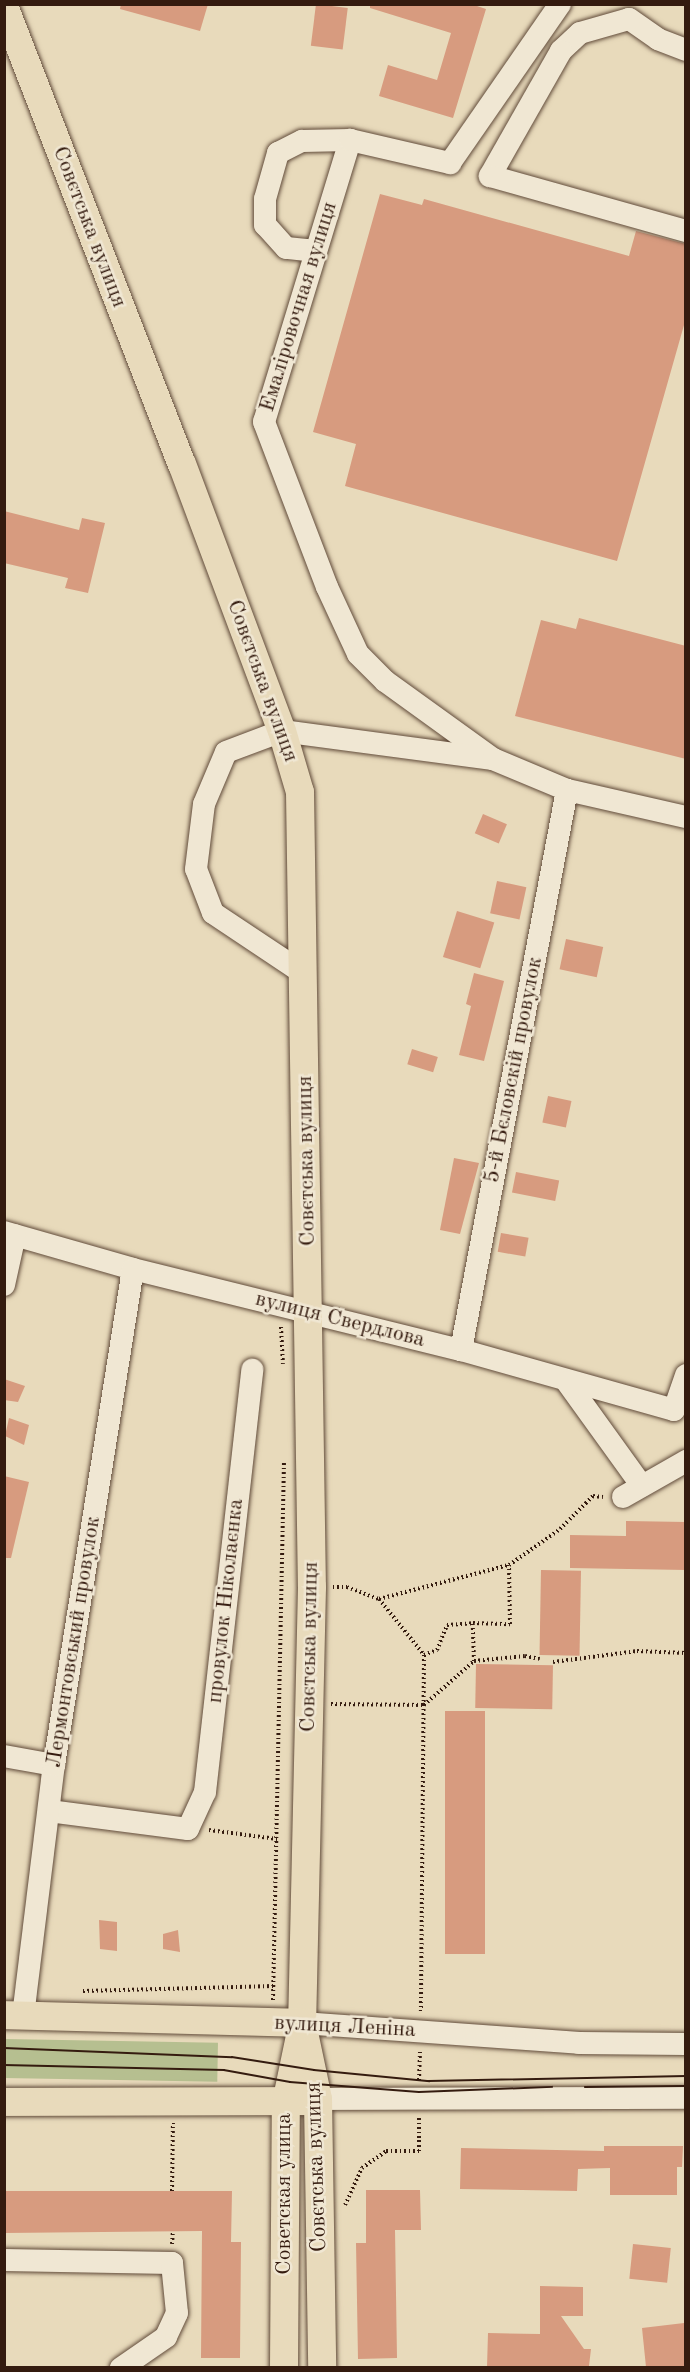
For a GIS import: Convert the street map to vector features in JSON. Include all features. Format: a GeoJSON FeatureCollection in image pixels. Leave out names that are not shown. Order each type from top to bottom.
{"type":"FeatureCollection","features":[{"type":"Feature","properties":{"kind":"main road","name":"Совєтська вулиця"},"geometry":{"type":"LineString","coordinates":[[4,6],[282,731],[300,792],[310,1312],[312,1587],[302,2023],[318,2099],[322,2367]]}},
{"type":"Feature","properties":{"kind":"main road","name":"вулиця Леніна"},"geometry":{"type":"LineString","coordinates":[[14,2015],[302,2023]]}},
{"type":"Feature","properties":{"kind":"main road","name":"Советская улица"},"geometry":{"type":"LineString","coordinates":[[284,2367],[286,2103],[302,2023]]}},
{"type":"Feature","properties":{"kind":"main road"},"geometry":{"type":"LineString","coordinates":[[4,2102],[286,2103],[318,2099]]}},
{"type":"Feature","properties":{"kind":"street"},"geometry":{"type":"LineString","coordinates":[[316,251],[286,248],[265,225],[265,199],[278,153],[302,141],[350,140],[450,163],[560,4]]}},
{"type":"Feature","properties":{"kind":"street"},"geometry":{"type":"LineString","coordinates":[[686,50],[658,39],[629,19],[580,33],[561,51],[490,176],[686,231]]}},
{"type":"Feature","properties":{"kind":"street","name":"Емаліровочная вулиця"},"geometry":{"type":"LineString","coordinates":[[350,140],[264,422],[327,587],[358,654],[385,681],[493,759]]}},
{"type":"Feature","properties":{"kind":"street"},"geometry":{"type":"LineString","coordinates":[[303,973],[213,913],[196,868],[204,804],[226,752],[282,731],[493,759],[567,790],[686,817]]}},
{"type":"Feature","properties":{"kind":"street","name":"5-й Бєловскій провулок"},"geometry":{"type":"LineString","coordinates":[[461,1350],[567,790]]}},
{"type":"Feature","properties":{"kind":"street"},"geometry":{"type":"LineString","coordinates":[[4,1285],[10,1234]]}},
{"type":"Feature","properties":{"kind":"street","name":"вулиця Свердлова"},"geometry":{"type":"LineString","coordinates":[[10,1234],[133,1269],[461,1350],[567,1382],[674,1410],[686,1375]]}},
{"type":"Feature","properties":{"kind":"street","name":"Лермонтовський провулок"},"geometry":{"type":"LineString","coordinates":[[14,2015],[49,1810],[54,1765],[133,1269]]}},
{"type":"Feature","properties":{"kind":"street","name":"провулок Ніколаєнка"},"geometry":{"type":"LineString","coordinates":[[49,1810],[188,1828],[205,1792],[252,1370]]}},
{"type":"Feature","properties":{"kind":"street"},"geometry":{"type":"LineString","coordinates":[[567,1382],[633,1491],[686,1461]]}},
{"type":"Feature","properties":{"kind":"street"},"geometry":{"type":"LineString","coordinates":[[4,1756],[54,1765]]}},
{"type":"Feature","properties":{"kind":"street","name":"вулиця Леніна"},"geometry":{"type":"LineString","coordinates":[[302,2023],[579,2043],[686,2044]]}},
{"type":"Feature","properties":{"kind":"street"},"geometry":{"type":"LineString","coordinates":[[318,2099],[686,2098]]}},
{"type":"Feature","properties":{"kind":"street"},"geometry":{"type":"LineString","coordinates":[[4,2260],[172,2263],[177,2313],[166,2337],[122,2367]]}},
{"type":"Feature","properties":{"kind":"path"},"geometry":{"type":"LineString","coordinates":[[280,1305],[283,1376]]}},
{"type":"Feature","properties":{"kind":"path"},"geometry":{"type":"LineString","coordinates":[[271,2023],[274,1986],[284,1448]]}},
{"type":"Feature","properties":{"kind":"path"},"geometry":{"type":"LineString","coordinates":[[379,1599],[509,1565],[560,1529],[593,1496],[633,1491]]}},
{"type":"Feature","properties":{"kind":"path"},"geometry":{"type":"LineString","coordinates":[[424,1655],[437,1650],[447,1624],[510,1624],[509,1565]]}},
{"type":"Feature","properties":{"kind":"path"},"geometry":{"type":"LineString","coordinates":[[312,1587],[347,1587],[379,1599],[424,1655],[419,2151],[386,2151],[362,2168],[347,2194],[342,2215]]}},
{"type":"Feature","properties":{"kind":"path"},"geometry":{"type":"LineString","coordinates":[[473,1623],[474,1661]]}},
{"type":"Feature","properties":{"kind":"path"},"geometry":{"type":"LineString","coordinates":[[553,1662],[636,1651],[686,1653]]}},
{"type":"Feature","properties":{"kind":"path"},"geometry":{"type":"LineString","coordinates":[[309,1704],[424,1705],[474,1661],[525,1656],[540,1659]]}},
{"type":"Feature","properties":{"kind":"path"},"geometry":{"type":"LineString","coordinates":[[230,1832],[277,1839]]}},
{"type":"Feature","properties":{"kind":"path"},"geometry":{"type":"LineString","coordinates":[[73,1991],[274,1986]]}},
{"type":"Feature","properties":{"kind":"path"},"geometry":{"type":"LineString","coordinates":[[172,2191],[173,2102]]}},
{"type":"Feature","properties":{"kind":"green space"},"geometry":{"type":"Polygon","coordinates":[[[5,2039],[218,2043],[217,2082],[4,2078],[5,2039]]]}},
{"type":"Feature","properties":{"kind":"building"},"geometry":{"type":"Polygon","coordinates":[[[121,4],[208,4],[200,31],[120,9],[121,4]]]}},
{"type":"Feature","properties":{"kind":"building"},"geometry":{"type":"Polygon","coordinates":[[[316,4],[348,8],[343,50],[311,46],[316,4]]]}},
{"type":"Feature","properties":{"kind":"building"},"geometry":{"type":"Polygon","coordinates":[[[370,4],[471,4],[486,9],[453,118],[379,96],[388,65],[437,80],[451,33],[370,8],[370,4]]]}},
{"type":"Feature","properties":{"kind":"building"},"geometry":{"type":"Polygon","coordinates":[[[380,194],[422,205],[424,199],[629,256],[636,231],[686,244],[686,318],[617,561],[345,486],[356,444],[313,432],[380,194]]]}},
{"type":"Feature","properties":{"kind":"building"},"geometry":{"type":"Polygon","coordinates":[[[4,511],[79,530],[82,518],[105,523],[88,593],[65,588],[68,578],[4,563],[4,511]]]}},
{"type":"Feature","properties":{"kind":"building"},"geometry":{"type":"Polygon","coordinates":[[[579,618],[686,646],[686,759],[515,716],[541,620],[576,629],[579,618]]]}},
{"type":"Feature","properties":{"kind":"building"},"geometry":{"type":"Polygon","coordinates":[[[483,814],[507,824],[499,843],[475,833],[483,814]]]}},
{"type":"Feature","properties":{"kind":"building"},"geometry":{"type":"Polygon","coordinates":[[[497,881],[526,887],[519,920],[490,913],[497,881]]]}},
{"type":"Feature","properties":{"kind":"building"},"geometry":{"type":"Polygon","coordinates":[[[457,911],[494,922],[480,968],[443,957],[457,911]]]}},
{"type":"Feature","properties":{"kind":"building"},"geometry":{"type":"Polygon","coordinates":[[[566,939],[603,947],[597,977],[560,969],[566,939]]]}},
{"type":"Feature","properties":{"kind":"building"},"geometry":{"type":"Polygon","coordinates":[[[474,973],[504,981],[484,1061],[459,1055],[471,1006],[466,1004],[474,973]]]}},
{"type":"Feature","properties":{"kind":"building"},"geometry":{"type":"Polygon","coordinates":[[[412,1049],[438,1057],[433,1072],[407,1064],[412,1049]]]}},
{"type":"Feature","properties":{"kind":"building"},"geometry":{"type":"Polygon","coordinates":[[[548,1096],[571,1101],[566,1127],[542,1122],[548,1096]]]}},
{"type":"Feature","properties":{"kind":"building"},"geometry":{"type":"Polygon","coordinates":[[[454,1158],[479,1163],[460,1234],[440,1230],[454,1158]]]}},
{"type":"Feature","properties":{"kind":"building"},"geometry":{"type":"Polygon","coordinates":[[[516,1172],[559,1180],[555,1201],[512,1193],[516,1172]]]}},
{"type":"Feature","properties":{"kind":"building"},"geometry":{"type":"Polygon","coordinates":[[[501,1233],[529,1238],[525,1257],[498,1252],[501,1233]]]}},
{"type":"Feature","properties":{"kind":"building"},"geometry":{"type":"Polygon","coordinates":[[[4,1379],[25,1386],[18,1402],[4,1400],[4,1379]]]}},
{"type":"Feature","properties":{"kind":"building"},"geometry":{"type":"Polygon","coordinates":[[[9,1418],[29,1425],[24,1445],[5,1436],[9,1418]]]}},
{"type":"Feature","properties":{"kind":"building"},"geometry":{"type":"Polygon","coordinates":[[[4,1476],[29,1482],[11,1558],[4,1558],[4,1476]]]}},
{"type":"Feature","properties":{"kind":"building"},"geometry":{"type":"Polygon","coordinates":[[[626,1521],[686,1522],[686,1570],[570,1568],[570,1535],[626,1536],[626,1521]]]}},
{"type":"Feature","properties":{"kind":"building"},"geometry":{"type":"Polygon","coordinates":[[[541,1570],[581,1571],[580,1656],[540,1655],[541,1570]]]}},
{"type":"Feature","properties":{"kind":"building"},"geometry":{"type":"Polygon","coordinates":[[[476,1664],[553,1665],[552,1709],[475,1708],[476,1664]]]}},
{"type":"Feature","properties":{"kind":"building"},"geometry":{"type":"Polygon","coordinates":[[[445,1711],[485,1711],[485,1954],[445,1954],[445,1711]]]}},
{"type":"Feature","properties":{"kind":"building"},"geometry":{"type":"Polygon","coordinates":[[[99,1920],[117,1922],[117,1951],[100,1949],[99,1920]]]}},
{"type":"Feature","properties":{"kind":"building"},"geometry":{"type":"Polygon","coordinates":[[[178,1930],[180,1952],[163,1949],[163,1934],[178,1930]]]}},
{"type":"Feature","properties":{"kind":"building"},"geometry":{"type":"Polygon","coordinates":[[[604,2146],[683,2146],[682,2167],[677,2167],[677,2195],[610,2195],[610,2168],[578,2169],[577,2191],[460,2189],[461,2148],[604,2151],[604,2146]]]}},
{"type":"Feature","properties":{"kind":"building"},"geometry":{"type":"Polygon","coordinates":[[[366,2190],[420,2190],[421,2230],[395,2230],[397,2358],[358,2359],[356,2243],[366,2243],[366,2190]]]}},
{"type":"Feature","properties":{"kind":"building"},"geometry":{"type":"Polygon","coordinates":[[[4,2191],[232,2191],[231,2242],[241,2242],[240,2358],[201,2358],[202,2231],[4,2233],[4,2191]]]}},
{"type":"Feature","properties":{"kind":"building"},"geometry":{"type":"Polygon","coordinates":[[[633,2244],[671,2248],[667,2283],[629,2279],[633,2244]]]}},
{"type":"Feature","properties":{"kind":"building"},"geometry":{"type":"Polygon","coordinates":[[[540,2286],[583,2287],[583,2316],[561,2316],[584,2349],[591,2349],[589,2366],[487,2367],[488,2333],[540,2334],[540,2286]]]}},
{"type":"Feature","properties":{"kind":"building"},"geometry":{"type":"Polygon","coordinates":[[[684,2323],[686,2367],[646,2367],[642,2328],[684,2323]]]}},
{"type":"Feature","properties":{"kind":"tram line"},"geometry":{"type":"LineString","coordinates":[[4,2048],[232,2057],[314,2070],[429,2081],[686,2076]]}},
{"type":"Feature","properties":{"kind":"tram line"},"geometry":{"type":"LineString","coordinates":[[4,2065],[224,2070],[290,2082],[419,2092],[552,2087]]}},
{"type":"Feature","properties":{"kind":"tram line"},"geometry":{"type":"LineString","coordinates":[[585,2087],[686,2086]]}}]}
